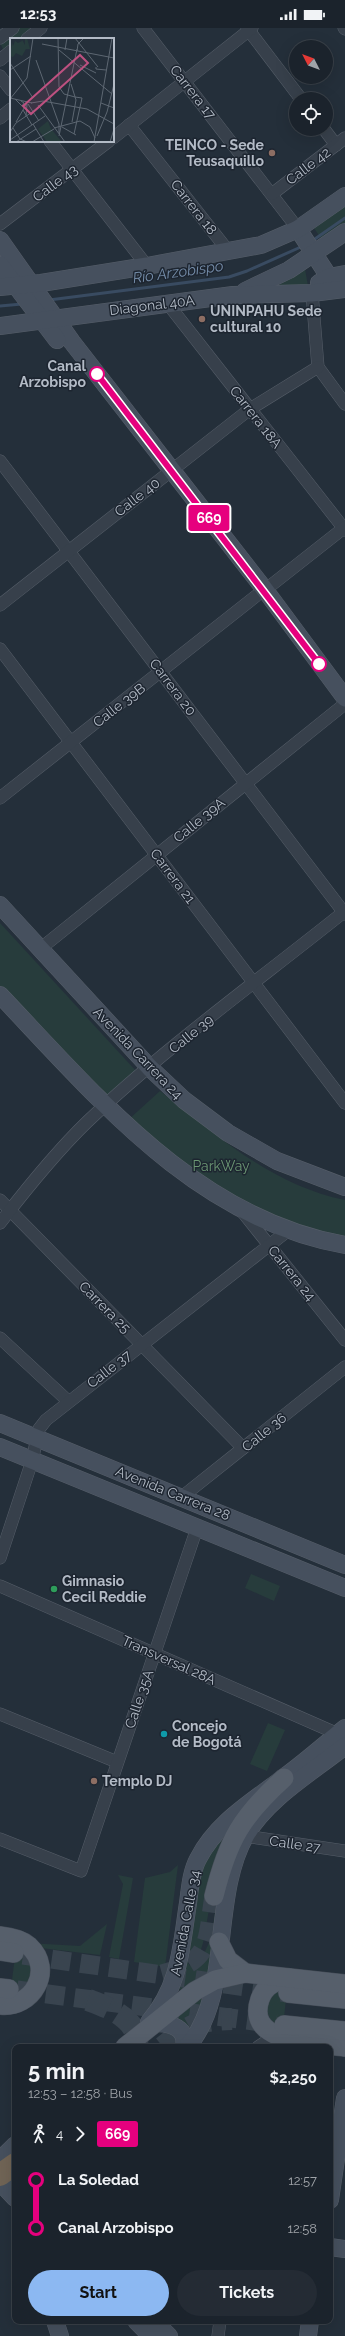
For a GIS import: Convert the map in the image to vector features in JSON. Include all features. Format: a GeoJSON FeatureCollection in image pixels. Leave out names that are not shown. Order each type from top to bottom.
{"type":"FeatureCollection","features":[{"type":"Feature","properties":{"kind":"highway"},"geometry":{"type":"LineString","coordinates":[[7,2174],[12,2158]]}},
{"type":"Feature","properties":{"kind":"main road"},"geometry":{"type":"LineString","coordinates":[[20,287],[228,252],[261,245],[299,231],[345,196]]}},
{"type":"Feature","properties":{"kind":"main road","name":"Carrera 17"},"geometry":{"type":"LineString","coordinates":[[299,231],[313,252],[337,275]]}},
{"type":"Feature","properties":{"kind":"main road"},"geometry":{"type":"LineString","coordinates":[[233,296],[275,278],[345,232]]}},
{"type":"Feature","properties":{"kind":"main road"},"geometry":{"type":"LineString","coordinates":[[0,240],[20,287]]}},
{"type":"Feature","properties":{"kind":"main road"},"geometry":{"type":"LineString","coordinates":[[0,265],[46,316],[260,593],[344,706]]}},
{"type":"Feature","properties":{"kind":"main road"},"geometry":{"type":"LineString","coordinates":[[312,293],[319,283],[337,275]]}},
{"type":"Feature","properties":{"kind":"main road","name":"Diagonal 40A"},"geometry":{"type":"LineString","coordinates":[[0,326],[46,316],[233,296],[312,293],[345,289]]}},
{"type":"Feature","properties":{"kind":"main road","name":"Avenida Carrera 24"},"geometry":{"type":"LineString","coordinates":[[0,905],[150,1068],[184,1100],[245,1143],[297,1170],[345,1187]]}},
{"type":"Feature","properties":{"kind":"main road"},"geometry":{"type":"LineString","coordinates":[[0,995],[131,1131],[182,1172],[238,1207],[290,1230],[345,1245]]}},
{"type":"Feature","properties":{"kind":"main road","name":"Avenida Carrera 28"},"geometry":{"type":"LineString","coordinates":[[0,1423],[343,1561]]}},
{"type":"Feature","properties":{"kind":"main road","name":"Avenida Carrera 28"},"geometry":{"type":"LineString","coordinates":[[0,1447],[345,1588]]}},
{"type":"Feature","properties":{"kind":"main road"},"geometry":{"type":"LineString","coordinates":[[189,2044],[205,2019],[215,1980],[219,1942],[229,1880],[245,1836],[273,1802],[343,1736]]}},
{"type":"Feature","properties":{"kind":"main road","name":"Avenida Calle 34"},"geometry":{"type":"LineString","coordinates":[[127,2044],[155,2015],[170,1992],[177,1973],[192,1877],[198,1859],[208,1842],[222,1825],[238,1811],[343,1736]]}},
{"type":"Feature","properties":{"kind":"main road"},"geometry":{"type":"LineString","coordinates":[[214,1896],[222,1865],[235,1833],[260,1800],[284,1778]]}},
{"type":"Feature","properties":{"kind":"main road"},"geometry":{"type":"LineString","coordinates":[[0,1936],[14,1938],[29,1947],[40,1970],[37,1988],[16,2004],[3,1994]]}},
{"type":"Feature","properties":{"kind":"main road"},"geometry":{"type":"LineString","coordinates":[[219,1942],[228,1960],[245,1973],[289,1986],[345,1984]]}},
{"type":"Feature","properties":{"kind":"main road"},"geometry":{"type":"LineString","coordinates":[[128,2044],[195,1991],[215,1980],[245,1973]]}},
{"type":"Feature","properties":{"kind":"main road"},"geometry":{"type":"LineString","coordinates":[[345,1999],[274,1983],[263,1992],[258,2009],[264,2026],[345,2046]]}},
{"type":"Feature","properties":{"kind":"main road"},"geometry":{"type":"LineString","coordinates":[[155,2023],[171,2024],[181,2031],[184,2036],[184,2044]]}},
{"type":"Feature","properties":{"kind":"main road"},"geometry":{"type":"LineString","coordinates":[[284,2032],[345,2031]]}},
{"type":"Feature","properties":{"kind":"main road"},"geometry":{"type":"LineString","coordinates":[[333,2184],[342,2138],[345,2098]]}},
{"type":"Feature","properties":{"kind":"main road"},"geometry":{"type":"LineString","coordinates":[[12,2156],[7,2174],[12,2196]]}},
{"type":"Feature","properties":{"kind":"main road"},"geometry":{"type":"LineString","coordinates":[[333,2248],[345,2249]]}},
{"type":"Feature","properties":{"kind":"main road"},"geometry":{"type":"LineString","coordinates":[[55,2324],[60,2336]]}},
{"type":"Feature","properties":{"kind":"main road"},"geometry":{"type":"LineString","coordinates":[[139,2324],[151,2336]]}},
{"type":"Feature","properties":{"kind":"main road"},"geometry":{"type":"LineString","coordinates":[[157,2324],[169,2336]]}},
{"type":"Feature","properties":{"kind":"main road"},"geometry":{"type":"LineString","coordinates":[[308,2336],[310,2324]]}},
{"type":"Feature","properties":{"kind":"street"},"geometry":{"type":"LineString","coordinates":[[0,38],[13,28]]}},
{"type":"Feature","properties":{"kind":"street"},"geometry":{"type":"LineString","coordinates":[[28,38],[42,28]]}},
{"type":"Feature","properties":{"kind":"street","name":"Carrera 17"},"geometry":{"type":"LineString","coordinates":[[143,28],[299,231]]}},
{"type":"Feature","properties":{"kind":"street"},"geometry":{"type":"LineString","coordinates":[[114,137],[249,29],[296,92]]}},
{"type":"Feature","properties":{"kind":"street"},"geometry":{"type":"LineString","coordinates":[[0,60],[10,52]]}},
{"type":"Feature","properties":{"kind":"street"},"geometry":{"type":"LineString","coordinates":[[0,76],[10,89]]}},
{"type":"Feature","properties":{"kind":"street"},"geometry":{"type":"LineString","coordinates":[[0,118],[10,110]]}},
{"type":"Feature","properties":{"kind":"street","name":"Carrera 18"},"geometry":{"type":"LineString","coordinates":[[129,125],[228,252]]}},
{"type":"Feature","properties":{"kind":"street"},"geometry":{"type":"LineString","coordinates":[[333,136],[341,142]]}},
{"type":"Feature","properties":{"kind":"street"},"geometry":{"type":"LineString","coordinates":[[51,142],[147,266]]}},
{"type":"Feature","properties":{"kind":"street","name":"Calle 43"},"geometry":{"type":"LineString","coordinates":[[0,224],[108,142]]}},
{"type":"Feature","properties":{"kind":"street","name":"Calle 42"},"geometry":{"type":"LineString","coordinates":[[272,194],[341,142]]}},
{"type":"Feature","properties":{"kind":"street"},"geometry":{"type":"LineString","coordinates":[[312,293],[318,367],[345,404]]}},
{"type":"Feature","properties":{"kind":"street","name":"Carrera 18A"},"geometry":{"type":"LineString","coordinates":[[168,304],[344,528]]}},
{"type":"Feature","properties":{"kind":"street","name":"Calle 40"},"geometry":{"type":"LineString","coordinates":[[0,604],[250,408],[318,367]]}},
{"type":"Feature","properties":{"kind":"street","name":"Carrera 20"},"geometry":{"type":"LineString","coordinates":[[0,461],[161,671],[244,783],[344,912]]}},
{"type":"Feature","properties":{"kind":"street","name":"Calle 39B"},"geometry":{"type":"LineString","coordinates":[[0,798],[344,528]]}},
{"type":"Feature","properties":{"kind":"street","name":"Carrera 21"},"geometry":{"type":"LineString","coordinates":[[0,649],[345,1103]]}},
{"type":"Feature","properties":{"kind":"street","name":"Calle 39A"},"geometry":{"type":"LineString","coordinates":[[40,949],[244,783],[344,706]]}},
{"type":"Feature","properties":{"kind":"street","name":"Calle 39"},"geometry":{"type":"LineString","coordinates":[[0,1223],[70,1140],[106,1106],[254,983],[344,912]]}},
{"type":"Feature","properties":{"kind":"street","name":"Carrera 25"},"geometry":{"type":"LineString","coordinates":[[0,1200],[243,1448]]}},
{"type":"Feature","properties":{"kind":"street","name":"Carrera 24"},"geometry":{"type":"LineString","coordinates":[[238,1207],[345,1340]]}},
{"type":"Feature","properties":{"kind":"street","name":"Calle 37"},"geometry":{"type":"LineString","coordinates":[[0,1558],[32,1461],[37,1438],[46,1420],[68,1401],[290,1230]]}},
{"type":"Feature","properties":{"kind":"street"},"geometry":{"type":"LineString","coordinates":[[0,1338],[68,1401]]}},
{"type":"Feature","properties":{"kind":"street","name":"Calle 36"},"geometry":{"type":"LineString","coordinates":[[182,1496],[345,1367]]}},
{"type":"Feature","properties":{"kind":"street","name":"Calle 35A"},"geometry":{"type":"LineString","coordinates":[[0,1839],[81,1871],[197,1528]]}},
{"type":"Feature","properties":{"kind":"street","name":"Transversal 28A"},"geometry":{"type":"LineString","coordinates":[[0,1586],[343,1736]]}},
{"type":"Feature","properties":{"kind":"street"},"geometry":{"type":"LineString","coordinates":[[0,1714],[117,1762]]}},
{"type":"Feature","properties":{"kind":"street","name":"Calle 27"},"geometry":{"type":"LineString","coordinates":[[245,1836],[345,1851]]}},
{"type":"Feature","properties":{"kind":"street"},"geometry":{"type":"LineString","coordinates":[[262,2044],[284,2032]]}},
{"type":"Feature","properties":{"kind":"street"},"geometry":{"type":"LineString","coordinates":[[218,2336],[220,2324]]}},
{"type":"Feature","properties":{"kind":"green space"},"geometry":{"type":"Polygon","coordinates":[[[19,28],[34,28],[21,38],[10,38],[10,47],[4,51],[0,43],[19,28]]]}},
{"type":"Feature","properties":{"kind":"green space"},"geometry":{"type":"Polygon","coordinates":[[[345,201],[345,224],[322,240],[312,225],[345,201]]]}},
{"type":"Feature","properties":{"kind":"green space"},"geometry":{"type":"Polygon","coordinates":[[[300,269],[305,269],[308,286],[276,287],[300,269]]]}},
{"type":"Feature","properties":{"kind":"green space"},"geometry":{"type":"Polygon","coordinates":[[[0,923],[136,1071],[104,1099],[0,987],[0,923]]]}},
{"type":"Feature","properties":{"kind":"green space","name":"ParkWay"},"geometry":{"type":"Polygon","coordinates":[[[160,1091],[202,1125],[246,1157],[294,1183],[319,1193],[345,1200],[345,1241],[320,1235],[222,1195],[127,1121],[160,1091]]]}},
{"type":"Feature","properties":{"kind":"green space"},"geometry":{"type":"Polygon","coordinates":[[[251,1574],[280,1586],[274,1601],[245,1588],[251,1574]]]}},
{"type":"Feature","properties":{"kind":"green space"},"geometry":{"type":"Polygon","coordinates":[[[268,1723],[285,1730],[267,1771],[250,1764],[268,1723]]]}},
{"type":"Feature","properties":{"kind":"green space"},"geometry":{"type":"Polygon","coordinates":[[[229,1824],[212,1893],[203,1943],[200,1952],[188,1963],[190,1966],[199,1960],[210,1940],[221,1879],[230,1858],[249,1824],[211,1974],[192,1991],[177,1989],[194,1882],[229,1824]]]}},
{"type":"Feature","properties":{"kind":"green space"},"geometry":{"type":"Polygon","coordinates":[[[178,1865],[165,1967],[134,1962],[145,1878],[170,1872],[178,1865]]]}},
{"type":"Feature","properties":{"kind":"green space"},"geometry":{"type":"Polygon","coordinates":[[[118,1875],[133,1878],[119,1959],[109,1957],[123,1884],[118,1875]]]}},
{"type":"Feature","properties":{"kind":"green space"},"geometry":{"type":"Polygon","coordinates":[[[107,1924],[100,1955],[32,1947],[28,1943],[80,1946],[107,1924]]]}},
{"type":"Feature","properties":{"kind":"green space"},"geometry":{"type":"Polygon","coordinates":[[[17,1941],[37,1975],[9,2003],[17,1941]]]}},
{"type":"Feature","properties":{"kind":"green space"},"geometry":{"type":"Polygon","coordinates":[[[288,1981],[282,2036],[276,2032],[262,2000],[288,1981]]]}},
{"type":"Feature","properties":{"kind":"green space"},"geometry":{"type":"Polygon","coordinates":[[[209,1984],[187,2041],[162,2020],[209,1984]]]}},
{"type":"Feature","properties":{"kind":"waterway","name":"Río Arzobispo"},"geometry":{"type":"LineString","coordinates":[[312,241],[345,218]]}},
{"type":"Feature","properties":{"kind":"waterway","name":"Río Arzobispo"},"geometry":{"type":"LineString","coordinates":[[49,300],[229,277],[247,271],[303,246]]}},
{"type":"Feature","properties":{"kind":"waterway","name":"Río Arzobispo"},"geometry":{"type":"LineString","coordinates":[[0,306],[22,304]]}},
{"type":"Feature","properties":{"kind":"tunnel"},"geometry":{"type":"LineString","coordinates":[[162,1974],[179,1969],[199,1955],[204,1947],[210,1926],[214,1896]]}},
{"type":"Feature","properties":{"kind":"tunnel"},"geometry":{"type":"LineString","coordinates":[[23,1955],[288,1993]]}},
{"type":"Feature","properties":{"kind":"tunnel"},"geometry":{"type":"LineString","coordinates":[[17,1990],[276,2024]]}},
{"type":"Feature","properties":{"kind":"tunnel"},"geometry":{"type":"LineString","coordinates":[[88,2000],[105,2006],[129,2022],[134,2029],[137,2044]]}},
{"type":"Feature","properties":{"kind":"tunnel"},"geometry":{"type":"LineString","coordinates":[[167,2044],[180,2033],[201,2022],[232,2019]]}},
{"type":"Feature","properties":{"kind":"bus line","name":"669"},"geometry":{"type":"LineString","coordinates":[[97,374],[265,590],[319,664]]}},
{"type":"Feature","properties":{"kind":"place","name":"TEINCO - Sede Teusaquillo"},"geometry":{"type":"Point","coordinates":[272,153]}},
{"type":"Feature","properties":{"kind":"place","name":"UNINPAHU Sede cultural 10"},"geometry":{"type":"Point","coordinates":[202,319]}},
{"type":"Feature","properties":{"kind":"place","name":"Canal Arzobispo"},"geometry":{"type":"Point","coordinates":[97,374]}},
{"type":"Feature","properties":{"kind":"place","name":"Gimnasio Cecil Reddie"},"geometry":{"type":"Point","coordinates":[54,1589]}},
{"type":"Feature","properties":{"kind":"place","name":"Concejo de Bogotá"},"geometry":{"type":"Point","coordinates":[164,1734]}},
{"type":"Feature","properties":{"kind":"place","name":"Templo DJ"},"geometry":{"type":"Point","coordinates":[94,1781]}}]}
